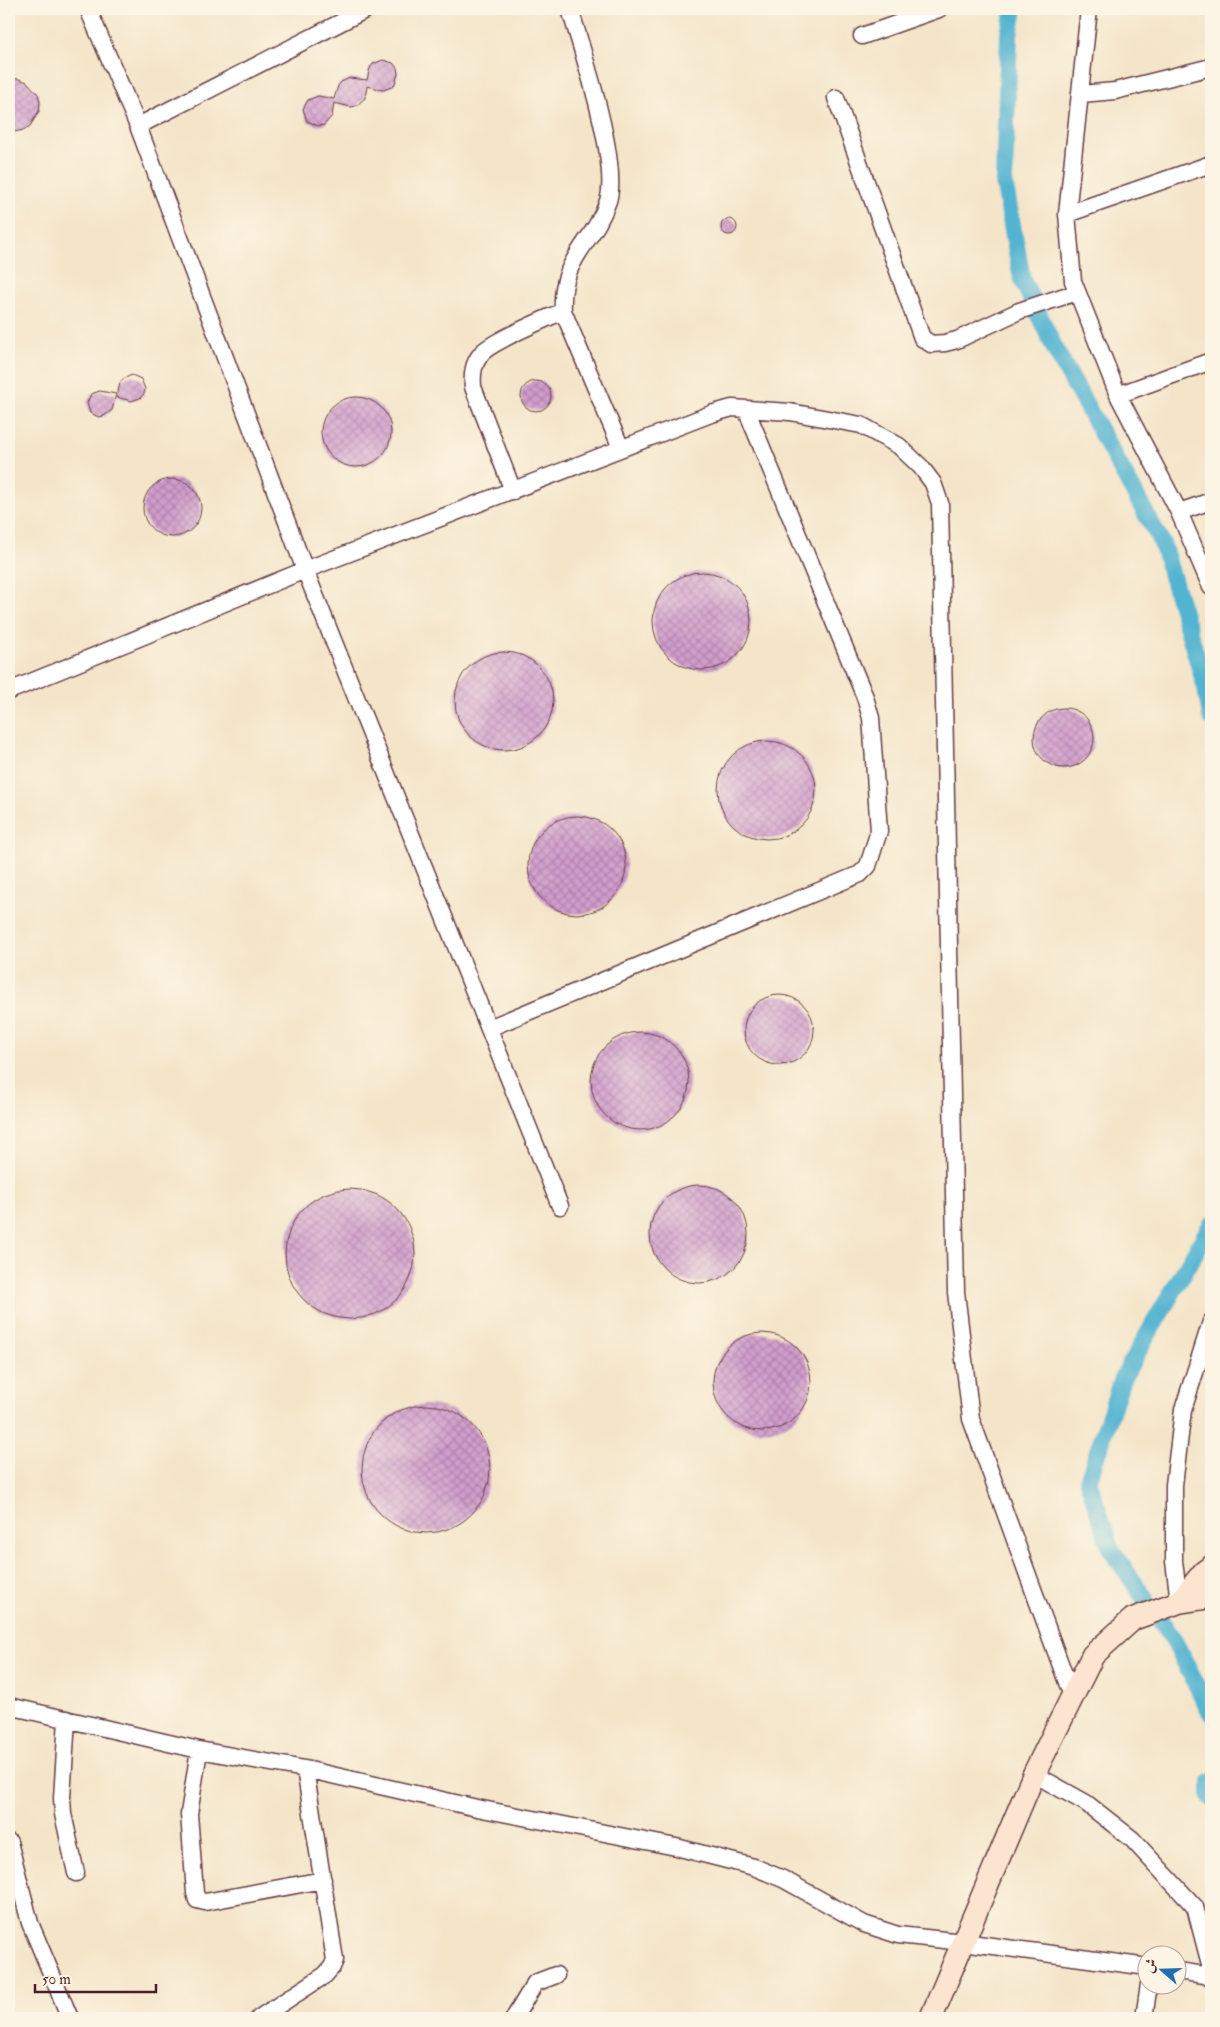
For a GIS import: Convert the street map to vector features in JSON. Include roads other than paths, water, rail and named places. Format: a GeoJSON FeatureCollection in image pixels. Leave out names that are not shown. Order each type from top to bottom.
{"type":"FeatureCollection","features":[{"type":"Feature","properties":{"kind":"street"},"geometry":{"type":"LineString","coordinates":[[88,9],[138,126],[305,570],[560,1206]]}},
{"type":"Feature","properties":{"kind":"street"},"geometry":{"type":"LineString","coordinates":[[138,126],[367,9]]}},
{"type":"Feature","properties":{"kind":"street"},"geometry":{"type":"LineString","coordinates":[[570,9],[595,97],[611,179],[608,199],[601,218],[573,260],[566,275],[562,294],[563,310],[621,448]]}},
{"type":"Feature","properties":{"kind":"street"},"geometry":{"type":"LineString","coordinates":[[862,36],[939,9]]}},
{"type":"Feature","properties":{"kind":"street"},"geometry":{"type":"LineString","coordinates":[[1089,9],[1067,214],[1073,294],[1118,395],[1180,512],[1211,587]]}},
{"type":"Feature","properties":{"kind":"street"},"geometry":{"type":"LineString","coordinates":[[1080,94],[1115,91],[1211,67]]}},
{"type":"Feature","properties":{"kind":"street"},"geometry":{"type":"LineString","coordinates":[[836,98],[922,338],[931,344],[957,340],[1019,310],[1073,294]]}},
{"type":"Feature","properties":{"kind":"street"},"geometry":{"type":"LineString","coordinates":[[1067,214],[1211,164]]}},
{"type":"Feature","properties":{"kind":"street"},"geometry":{"type":"LineString","coordinates":[[512,490],[473,386],[472,376],[475,363],[482,352],[493,344],[563,310]]}},
{"type":"Feature","properties":{"kind":"street"},"geometry":{"type":"LineString","coordinates":[[1118,395],[1211,361]]}},
{"type":"Feature","properties":{"kind":"street"},"geometry":{"type":"LineString","coordinates":[[9,691],[305,570],[710,414],[732,408],[790,412],[861,425],[899,446],[921,467],[933,483],[940,503],[956,1292],[971,1418],[1072,1696]]}},
{"type":"Feature","properties":{"kind":"street"},"geometry":{"type":"LineString","coordinates":[[489,1028],[860,874],[868,866],[879,831],[871,718],[865,697],[746,409]]}},
{"type":"Feature","properties":{"kind":"street"},"geometry":{"type":"LineString","coordinates":[[1180,512],[1211,501]]}},
{"type":"Feature","properties":{"kind":"street"},"geometry":{"type":"LineString","coordinates":[[1179,1602],[1174,1561],[1174,1485],[1182,1410],[1211,1322]]}},
{"type":"Feature","properties":{"kind":"street"},"geometry":{"type":"LineString","coordinates":[[1179,1602],[1204,1572],[1211,1567]]}},
{"type":"Feature","properties":{"kind":"street"},"geometry":{"type":"LineString","coordinates":[[931,2018],[1034,1774],[1093,1654],[1133,1619],[1179,1602],[1211,1598]]}},
{"type":"Feature","properties":{"kind":"street"},"geometry":{"type":"LineString","coordinates":[[9,1706],[199,1750],[305,1769],[477,1808],[676,1847],[754,1867],[783,1879],[864,1924],[898,1935],[1138,1966]]}},
{"type":"Feature","properties":{"kind":"street"},"geometry":{"type":"LineString","coordinates":[[67,1719],[62,1798],[63,1814],[76,1873]]}},
{"type":"Feature","properties":{"kind":"street"},"geometry":{"type":"LineString","coordinates":[[199,1750],[189,1814],[197,1900],[204,1902],[323,1880]]}},
{"type":"Feature","properties":{"kind":"street"},"geometry":{"type":"LineString","coordinates":[[259,2018],[325,1974],[332,1967],[336,1954],[305,1769]]}},
{"type":"Feature","properties":{"kind":"street"},"geometry":{"type":"LineString","coordinates":[[1034,1774],[1086,1803],[1125,1833],[1195,1907],[1211,1968]]}},
{"type":"Feature","properties":{"kind":"street"},"geometry":{"type":"LineString","coordinates":[[9,1842],[30,1923],[70,2018]]}},
{"type":"Feature","properties":{"kind":"street"},"geometry":{"type":"LineString","coordinates":[[1188,1973],[1211,1976]]}},
{"type":"Feature","properties":{"kind":"street"},"geometry":{"type":"LineString","coordinates":[[514,2018],[535,1983],[556,1976]]}},
{"type":"Feature","properties":{"kind":"street"},"geometry":{"type":"LineString","coordinates":[[1144,2018],[1148,1994]]}},
{"type":"Feature","properties":{"kind":"waterway"},"geometry":{"type":"LineString","coordinates":[[1014,9],[1009,35],[1004,181],[1022,279],[1055,349],[1162,543],[1206,688],[1211,717]]}},
{"type":"Feature","properties":{"kind":"waterway"},"geometry":{"type":"LineString","coordinates":[[1145,1599],[1111,1549],[1088,1481],[1122,1379],[1211,1225]]}},
{"type":"Feature","properties":{"kind":"waterway"},"geometry":{"type":"LineString","coordinates":[[1162,1623],[1173,1639],[1211,1713]]}},
{"type":"Feature","properties":{"kind":"waterway"},"geometry":{"type":"LineString","coordinates":[[1211,1782],[1211,1798]]}}]}
